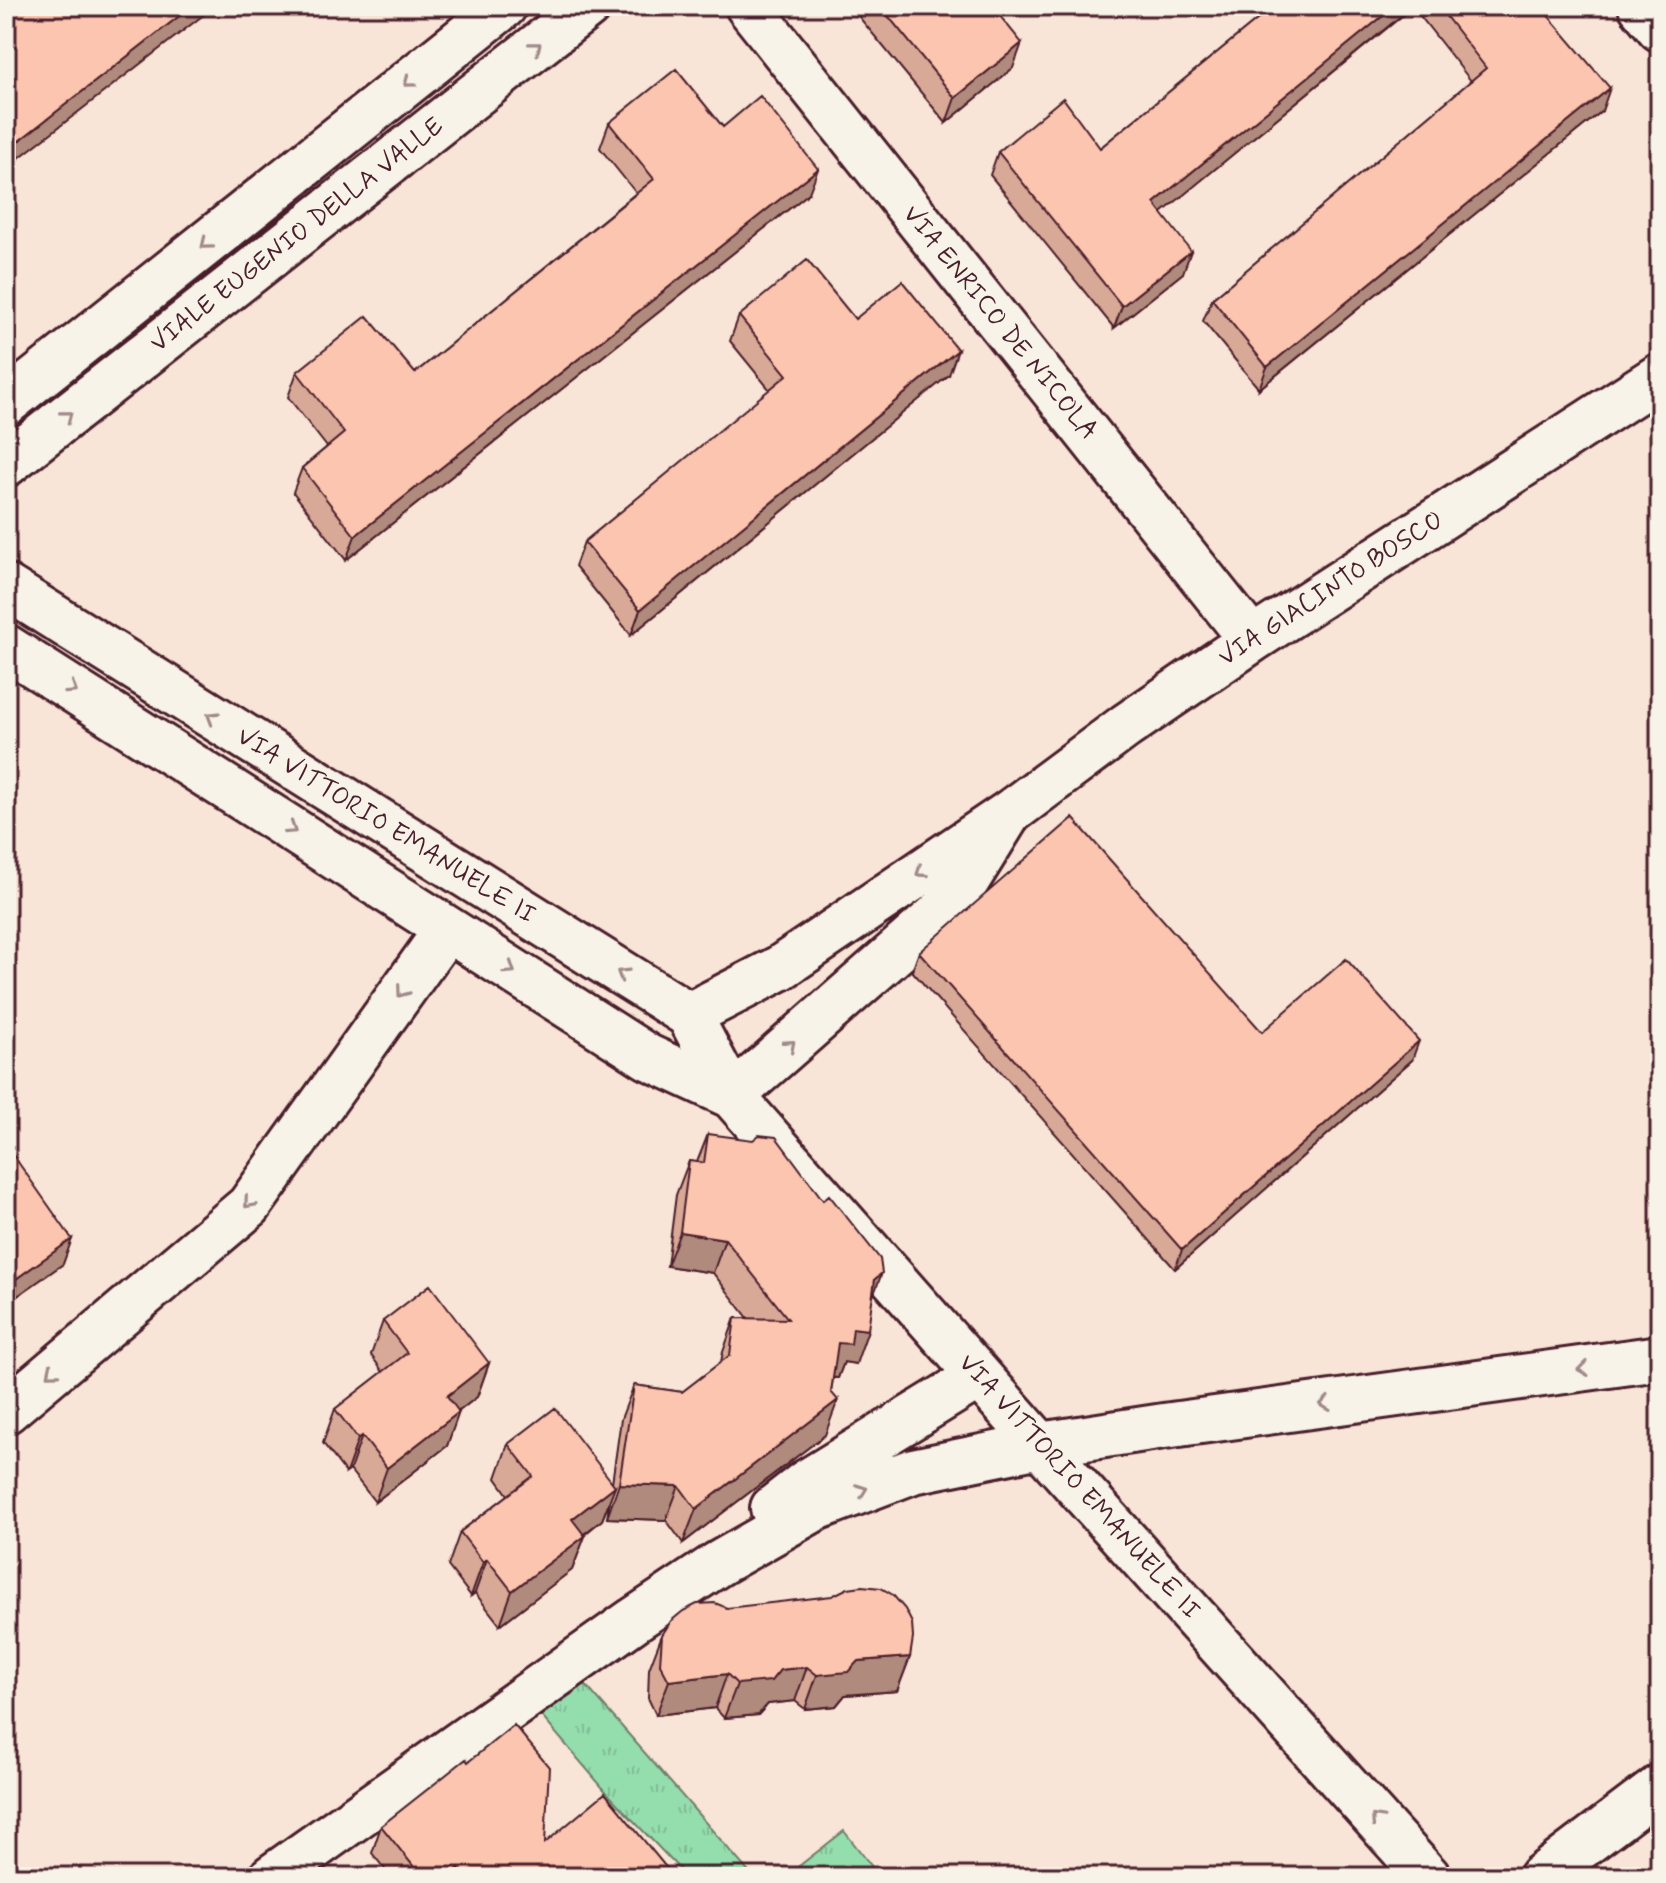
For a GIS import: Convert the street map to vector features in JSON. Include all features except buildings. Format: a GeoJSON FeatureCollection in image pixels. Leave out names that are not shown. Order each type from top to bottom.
{"type":"FeatureCollection","features":[{"type":"Feature","properties":{"kind":"street","name":"VIALE EUGENIO DELLA VALLE"},"geometry":{"type":"LineString","coordinates":[[6,403],[459,20],[504,6]]}},
{"type":"Feature","properties":{"kind":"street","name":"VIALE EUGENIO DELLA VALLE"},"geometry":{"type":"LineString","coordinates":[[6,464],[588,6]]}},
{"type":"Feature","properties":{"kind":"street","name":"VIA ENRICO DE NICOLA"},"geometry":{"type":"LineString","coordinates":[[748,6],[1252,640]]}},
{"type":"Feature","properties":{"kind":"street"},"geometry":{"type":"LineString","coordinates":[[1641,6],[1660,29]]}},
{"type":"Feature","properties":{"kind":"street"},"geometry":{"type":"LineString","coordinates":[[459,20],[503,73]]}},
{"type":"Feature","properties":{"kind":"street","name":"VIA GIACINTO BOSCO"},"geometry":{"type":"LineString","coordinates":[[689,1015],[780,968],[1009,813],[1126,726],[1252,640],[1660,376]]}},
{"type":"Feature","properties":{"kind":"street","name":"VIA VITTORIO EMANUELE II"},"geometry":{"type":"LineString","coordinates":[[6,587],[689,1015],[732,1096],[1428,1877]]}},
{"type":"Feature","properties":{"kind":"street","name":"VIA VITTORIO EMANUELE II"},"geometry":{"type":"LineString","coordinates":[[6,647],[648,1057],[732,1096]]}},
{"type":"Feature","properties":{"kind":"street","name":"VIA GIACINTO BOSCO"},"geometry":{"type":"LineString","coordinates":[[732,1096],[955,900],[1009,813]]}},
{"type":"Feature","properties":{"kind":"street"},"geometry":{"type":"LineString","coordinates":[[6,1411],[249,1206],[447,929]]}},
{"type":"Feature","properties":{"kind":"street"},"geometry":{"type":"LineString","coordinates":[[294,1871],[623,1627],[718,1564],[816,1508],[913,1471],[1040,1445],[1660,1358]]}},
{"type":"Feature","properties":{"kind":"street"},"geometry":{"type":"LineString","coordinates":[[718,1564],[762,1517],[805,1483],[979,1376]]}},
{"type":"Feature","properties":{"kind":"street"},"geometry":{"type":"LineString","coordinates":[[1541,1877],[1660,1787]]}},
{"type":"Feature","properties":{"kind":"green space"},"geometry":{"type":"Polygon","coordinates":[[[569,1666],[753,1877],[687,1877],[608,1794],[525,1697],[569,1666]]]}},
{"type":"Feature","properties":{"kind":"green space"},"geometry":{"type":"Polygon","coordinates":[[[844,1831],[880,1877],[785,1877],[844,1831]]]}}]}
